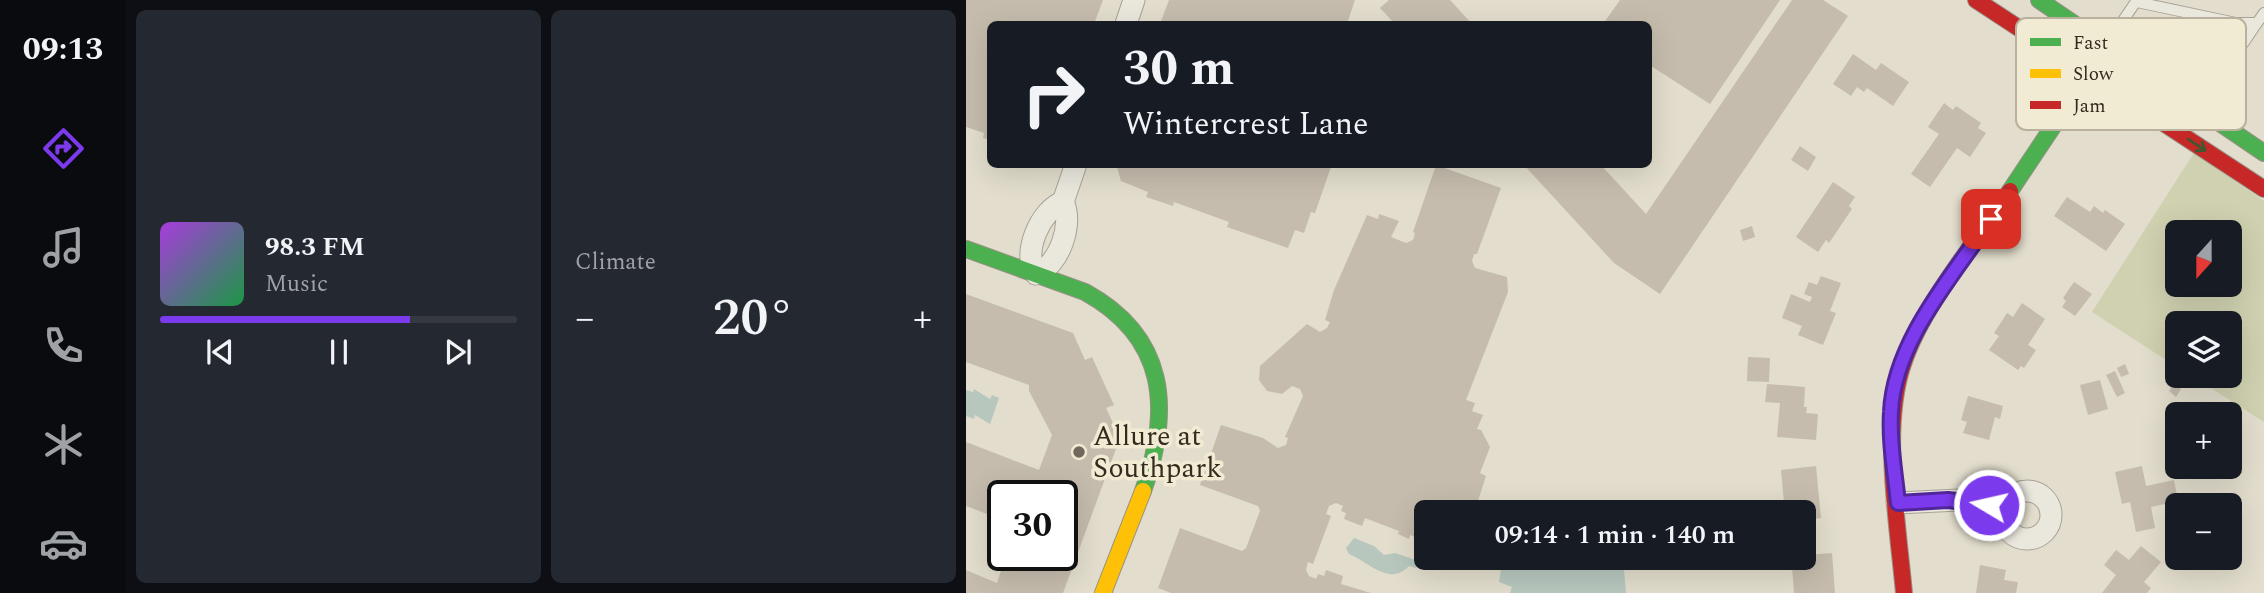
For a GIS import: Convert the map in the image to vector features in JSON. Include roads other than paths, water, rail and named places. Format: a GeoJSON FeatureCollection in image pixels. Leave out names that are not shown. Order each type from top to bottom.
{"type":"FeatureCollection","features":[{"type":"Feature","properties":{"kind":"street"},"geometry":{"type":"LineString","coordinates":[[1127,21],[1134,0]]}},
{"type":"Feature","properties":{"kind":"street"},"geometry":{"type":"LineString","coordinates":[[1976,0],[2016,26]]}},
{"type":"Feature","properties":{"kind":"street"},"geometry":{"type":"LineString","coordinates":[[2039,0],[2065,18]]}},
{"type":"Feature","properties":{"kind":"street"},"geometry":{"type":"LineString","coordinates":[[1904,593],[1891,410],[1898,376],[1911,342],[2051,130]]}},
{"type":"Feature","properties":{"kind":"street"},"geometry":{"type":"LineString","coordinates":[[2175,130],[2264,189]]}},
{"type":"Feature","properties":{"kind":"street"},"geometry":{"type":"LineString","coordinates":[[2230,130],[2264,153]]}},
{"type":"Feature","properties":{"kind":"street"},"geometry":{"type":"LineString","coordinates":[[1036,274],[1050,267],[1059,246],[1068,217],[1063,202],[1075,168]]}},
{"type":"Feature","properties":{"kind":"street"},"geometry":{"type":"LineString","coordinates":[[966,249],[1082,291],[1115,310],[1144,343],[1160,383],[1162,416],[1156,447],[1103,593]]}},
{"type":"Feature","properties":{"kind":"street"},"geometry":{"type":"LineString","coordinates":[[1898,503],[1959,500],[2004,508]]}},
{"type":"Feature","properties":{"kind":"lane"},"geometry":{"type":"LineString","coordinates":[[2126,18],[2137,1],[2214,18]]}},
{"type":"Feature","properties":{"kind":"lane"},"geometry":{"type":"LineString","coordinates":[[2246,39],[2260,18]]}},
{"type":"Feature","properties":{"kind":"place","name":"Allure at Southpark"},"geometry":{"type":"Point","coordinates":[1079,452]}}]}
